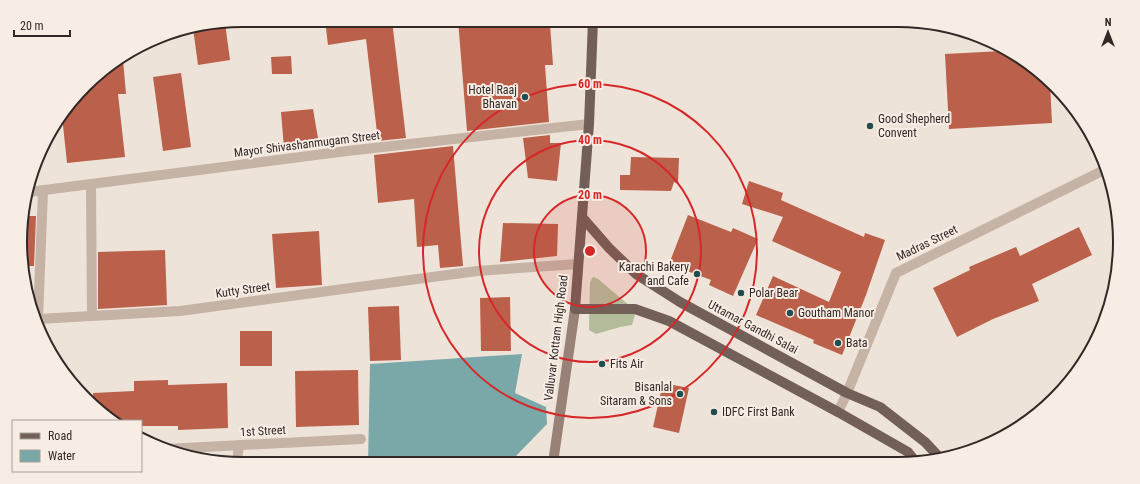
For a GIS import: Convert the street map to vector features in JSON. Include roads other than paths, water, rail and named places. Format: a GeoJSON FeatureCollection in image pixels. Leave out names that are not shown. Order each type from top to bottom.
{"type":"FeatureCollection","features":[{"type":"Feature","properties":{"kind":"main road","name":"Valluvar Kottam High Road"},"geometry":{"type":"LineString","coordinates":[[553,457],[575,309],[589,124],[593,27]]}},
{"type":"Feature","properties":{"kind":"main road","name":"Uttamar Gandhi Salai"},"geometry":{"type":"LineString","coordinates":[[582,217],[609,248],[636,274],[680,302],[847,393],[880,407],[926,442],[936,454]]}},
{"type":"Feature","properties":{"kind":"main road"},"geometry":{"type":"LineString","coordinates":[[575,309],[635,309],[669,321],[838,412],[908,452],[912,457]]}},
{"type":"Feature","properties":{"kind":"street","name":"Mayor Shivashanmugam Street"},"geometry":{"type":"LineString","coordinates":[[33,192],[348,151],[589,124]]}},
{"type":"Feature","properties":{"kind":"street","name":"Madras Street"},"geometry":{"type":"LineString","coordinates":[[838,412],[896,273],[1101,171]]}},
{"type":"Feature","properties":{"kind":"street"},"geometry":{"type":"LineString","coordinates":[[91,185],[92,316]]}},
{"type":"Feature","properties":{"kind":"street","name":"Kutty Street"},"geometry":{"type":"LineString","coordinates":[[38,312],[43,191]]}},
{"type":"Feature","properties":{"kind":"street","name":"Kutty Street"},"geometry":{"type":"LineString","coordinates":[[41,318],[180,311],[477,271],[578,264]]}},
{"type":"Feature","properties":{"kind":"street","name":"1st Street"},"geometry":{"type":"LineString","coordinates":[[180,448],[361,439]]}},
{"type":"Feature","properties":{"kind":"street"},"geometry":{"type":"LineString","coordinates":[[238,457],[239,445]]}},
{"type":"Feature","properties":{"kind":"water"},"geometry":{"type":"Polygon","coordinates":[[[522,354],[515,393],[546,407],[547,424],[515,457],[368,457],[370,364],[522,354]]]}},
{"type":"Feature","properties":{"kind":"place","name":"Hotel Raaj Bhavan"},"geometry":{"type":"Point","coordinates":[525,97]}},
{"type":"Feature","properties":{"kind":"place","name":"Good Shepherd Convent"},"geometry":{"type":"Point","coordinates":[870,126]}},
{"type":"Feature","properties":{"kind":"place","name":"Karachi Bakery and Cafe"},"geometry":{"type":"Point","coordinates":[697,274]}},
{"type":"Feature","properties":{"kind":"place","name":"Polar Bear"},"geometry":{"type":"Point","coordinates":[741,293]}},
{"type":"Feature","properties":{"kind":"place","name":"Goutham Manor"},"geometry":{"type":"Point","coordinates":[790,313]}},
{"type":"Feature","properties":{"kind":"place","name":"Bata"},"geometry":{"type":"Point","coordinates":[838,343]}},
{"type":"Feature","properties":{"kind":"place","name":"Fits Air"},"geometry":{"type":"Point","coordinates":[602,364]}},
{"type":"Feature","properties":{"kind":"place","name":"Bisanlal Sitaram & Sons"},"geometry":{"type":"Point","coordinates":[680,394]}},
{"type":"Feature","properties":{"kind":"place","name":"IDFC First Bank"},"geometry":{"type":"Point","coordinates":[714,412]}}]}
